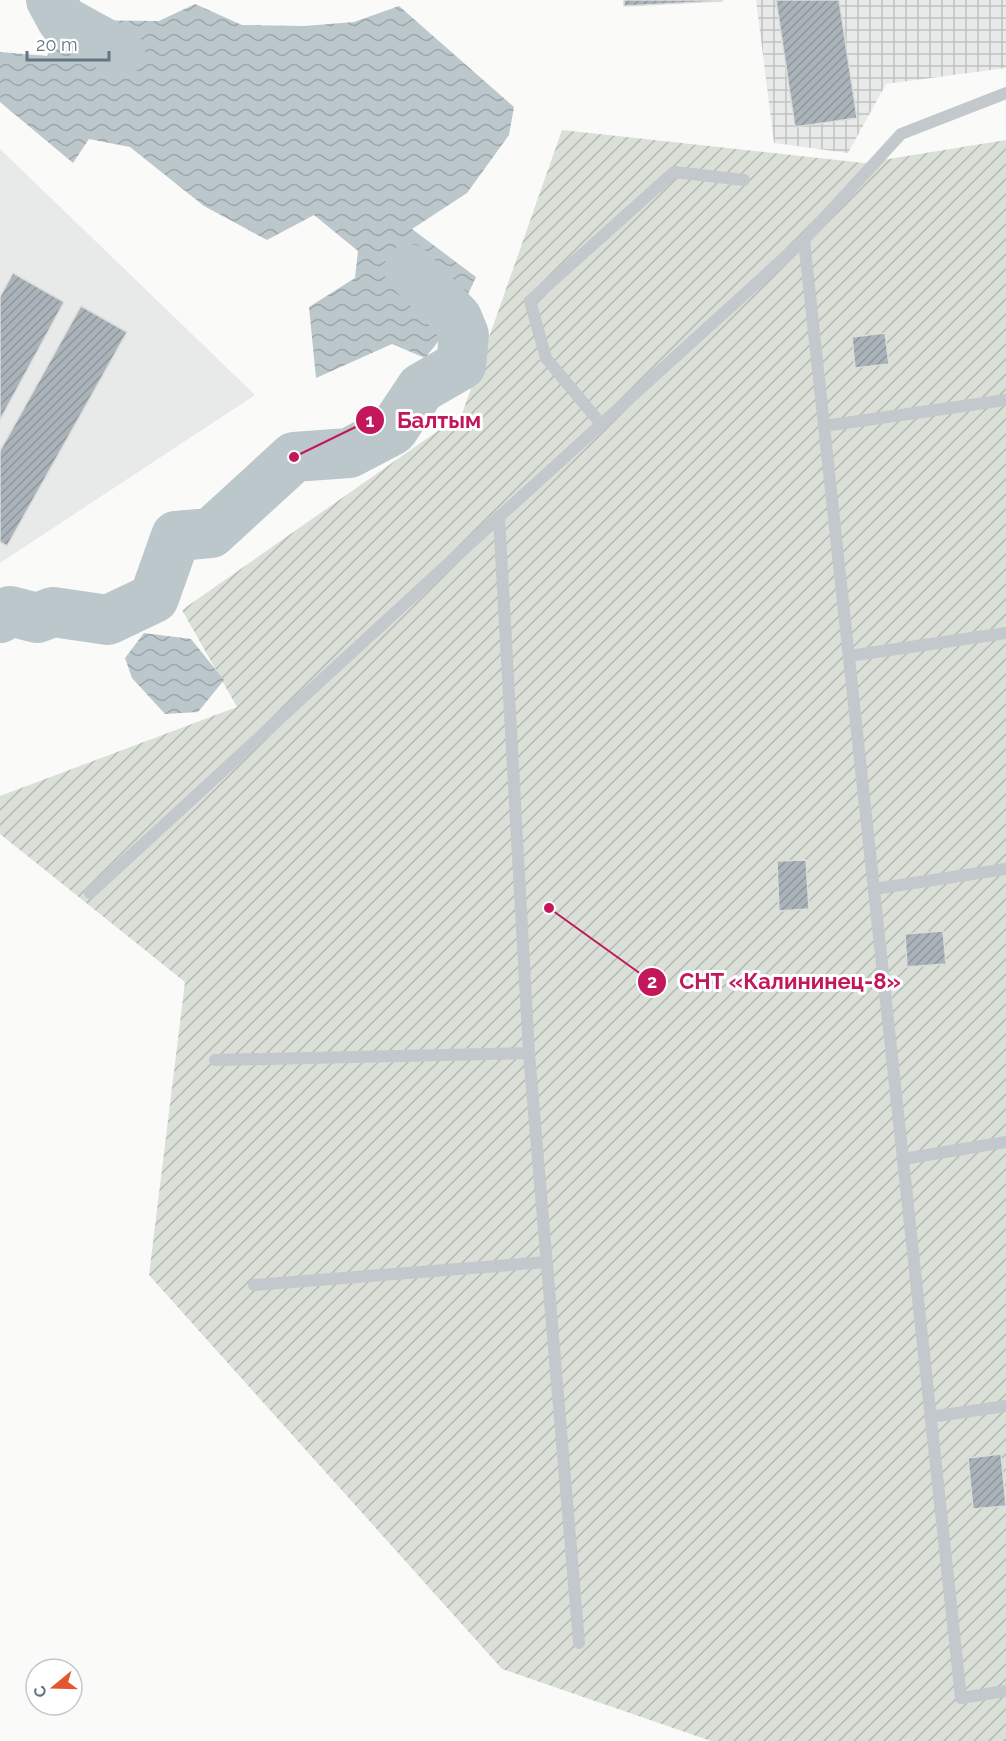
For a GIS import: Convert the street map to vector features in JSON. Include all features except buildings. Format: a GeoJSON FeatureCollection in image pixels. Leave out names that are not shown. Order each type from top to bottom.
{"type":"FeatureCollection","features":[{"type":"Feature","properties":{"kind":"lane"},"geometry":{"type":"LineString","coordinates":[[90,893],[498,517],[804,240],[901,134],[1006,93]]}},
{"type":"Feature","properties":{"kind":"lane"},"geometry":{"type":"LineString","coordinates":[[601,424],[546,358],[530,301],[674,172],[744,180]]}},
{"type":"Feature","properties":{"kind":"lane"},"geometry":{"type":"LineString","coordinates":[[804,240],[960,1698],[1006,1690]]}},
{"type":"Feature","properties":{"kind":"lane"},"geometry":{"type":"LineString","coordinates":[[824,426],[1006,400]]}},
{"type":"Feature","properties":{"kind":"lane"},"geometry":{"type":"LineString","coordinates":[[498,517],[529,1053],[579,1643]]}},
{"type":"Feature","properties":{"kind":"lane"},"geometry":{"type":"LineString","coordinates":[[849,656],[1006,633]]}},
{"type":"Feature","properties":{"kind":"lane"},"geometry":{"type":"LineString","coordinates":[[874,889],[1006,869]]}},
{"type":"Feature","properties":{"kind":"lane"},"geometry":{"type":"LineString","coordinates":[[215,1060],[529,1053]]}},
{"type":"Feature","properties":{"kind":"lane"},"geometry":{"type":"LineString","coordinates":[[903,1159],[1006,1142]]}},
{"type":"Feature","properties":{"kind":"lane"},"geometry":{"type":"LineString","coordinates":[[254,1285],[547,1263]]}},
{"type":"Feature","properties":{"kind":"lane"},"geometry":{"type":"LineString","coordinates":[[930,1417],[1006,1406]]}},
{"type":"Feature","properties":{"kind":"shaded area"},"geometry":{"type":"Polygon","coordinates":[[[756,0],[1006,0],[1006,68],[886,84],[848,153],[774,143],[756,0]]]}},
{"type":"Feature","properties":{"kind":"shaded area"},"geometry":{"type":"Polygon","coordinates":[[[562,130],[864,163],[1006,140],[1006,1741],[711,1741],[502,1669],[149,1275],[185,982],[0,834],[0,796],[237,707],[182,610],[462,414],[562,130]]]}},
{"type":"Feature","properties":{"kind":"shaded area"},"geometry":{"type":"Polygon","coordinates":[[[0,149],[255,395],[0,563],[0,149]]]}},
{"type":"Feature","properties":{"kind":"water"},"geometry":{"type":"Polygon","coordinates":[[[195,4],[242,25],[305,26],[354,22],[399,6],[514,107],[509,135],[467,193],[412,229],[476,277],[457,318],[425,358],[392,344],[316,378],[309,307],[355,278],[358,251],[314,215],[267,240],[204,206],[130,147],[89,139],[73,163],[0,102],[0,52],[47,56],[62,20],[159,21],[195,4]]]}},
{"type":"Feature","properties":{"kind":"water"},"geometry":{"type":"Polygon","coordinates":[[[144,633],[191,639],[224,680],[198,712],[165,714],[132,678],[125,658],[144,633]]]}},
{"type":"Feature","properties":{"kind":"waterway"},"geometry":{"type":"LineString","coordinates":[[51,0],[62,20],[120,52]]}},
{"type":"Feature","properties":{"kind":"waterway"},"geometry":{"type":"LineString","coordinates":[[0,618],[10,611],[37,618],[53,612],[108,620],[154,598],[176,536],[211,533],[294,457],[349,453],[393,430],[421,388],[461,365],[464,335],[457,318],[409,269]]}},
{"type":"Feature","properties":{"kind":"place","name":"Балтым"},"geometry":{"type":"Point","coordinates":[294,457]}},
{"type":"Feature","properties":{"kind":"place","name":"СНТ «Калининец-8»"},"geometry":{"type":"Point","coordinates":[549,908]}}]}
